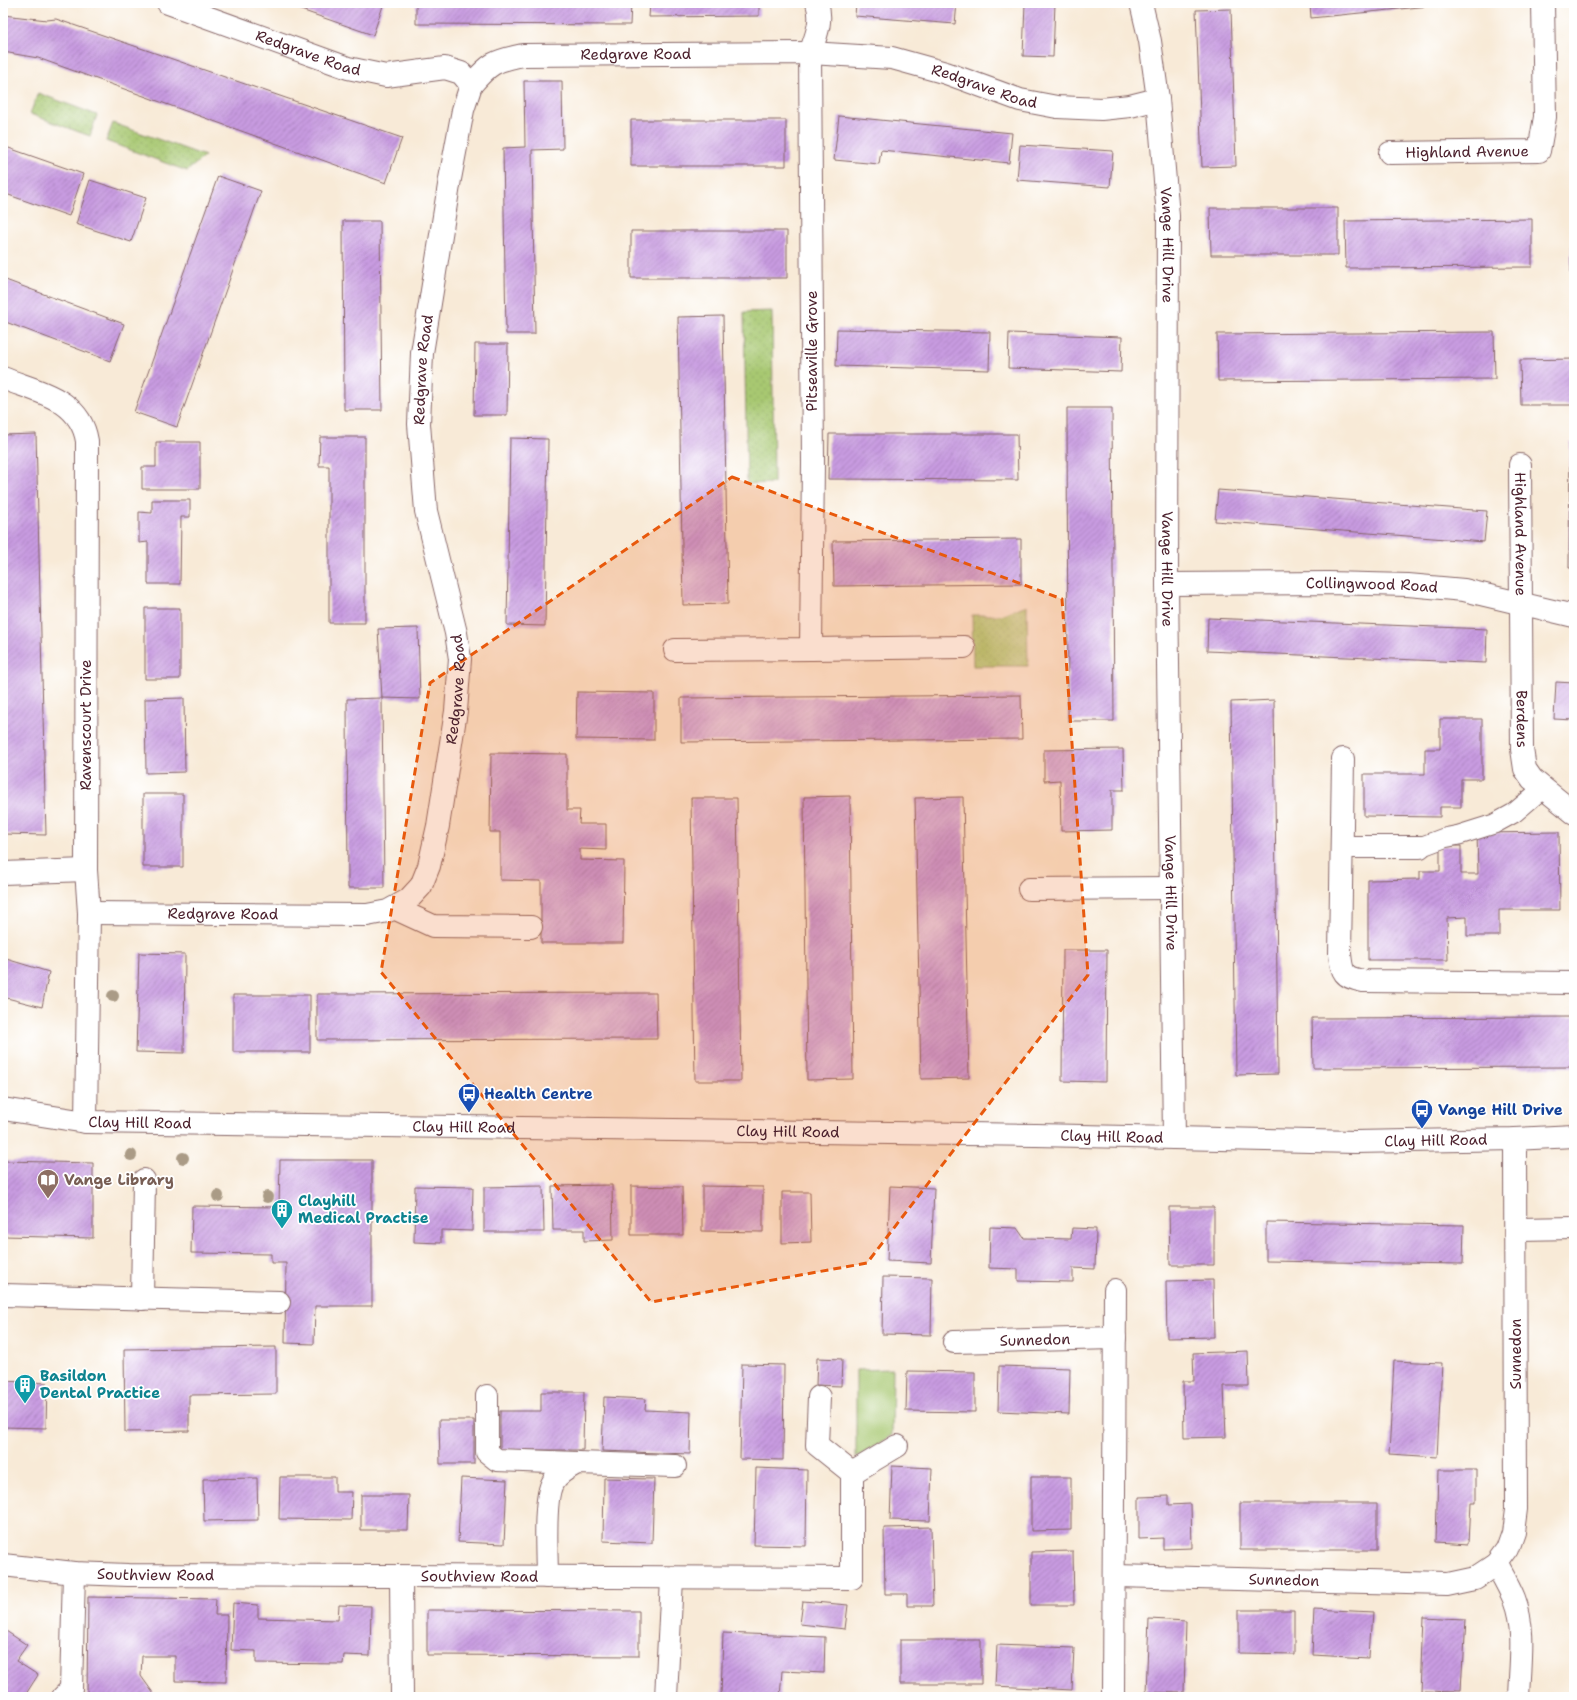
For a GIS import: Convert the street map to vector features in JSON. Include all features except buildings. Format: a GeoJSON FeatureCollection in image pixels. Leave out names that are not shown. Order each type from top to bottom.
{"type":"FeatureCollection","features":[{"type":"Feature","properties":{"kind":"street","name":"Redgrave Road"},"geometry":{"type":"LineString","coordinates":[[168,3],[348,68],[386,76],[446,68],[461,73],[471,85]]}},
{"type":"Feature","properties":{"kind":"street"},"geometry":{"type":"LineString","coordinates":[[810,53],[818,31],[820,12],[817,3]]}},
{"type":"Feature","properties":{"kind":"street","name":"Vange Hill Drive"},"geometry":{"type":"LineString","coordinates":[[1141,3],[1150,41],[1158,99],[1168,216],[1167,584],[1174,1138]]}},
{"type":"Feature","properties":{"kind":"street","name":"Highland Avenue"},"geometry":{"type":"LineString","coordinates":[[1390,153],[1539,151],[1545,117],[1543,3]]}},
{"type":"Feature","properties":{"kind":"street","name":"Redgrave Road"},"geometry":{"type":"LineString","coordinates":[[89,913],[367,915],[388,911],[394,908],[408,900],[421,886],[429,866],[438,826],[459,686],[460,659],[456,633],[426,512],[419,424],[422,353],[450,179],[463,110],[471,85],[487,67],[501,60],[523,55],[810,53],[892,58],[946,73],[1020,100],[1057,107],[1101,109],[1130,106],[1158,99]]}},
{"type":"Feature","properties":{"kind":"street","name":"Pitseaville Grove"},"geometry":{"type":"LineString","coordinates":[[810,53],[813,463],[811,649]]}},
{"type":"Feature","properties":{"kind":"street","name":"Ravenscourt Drive"},"geometry":{"type":"LineString","coordinates":[[3,378],[62,402],[80,419],[85,429],[87,464],[86,870],[89,913],[86,1122]]}},
{"type":"Feature","properties":{"kind":"street","name":"Highland Avenue"},"geometry":{"type":"LineString","coordinates":[[1520,465],[1521,604]]}},
{"type":"Feature","properties":{"kind":"street","name":"Collingwood Road"},"geometry":{"type":"LineString","coordinates":[[1167,584],[1328,583],[1408,585],[1464,590],[1574,616]]}},
{"type":"Feature","properties":{"kind":"street","name":"Berdens"},"geometry":{"type":"LineString","coordinates":[[1521,604],[1522,750],[1525,768],[1542,789],[1574,813]]}},
{"type":"Feature","properties":{"kind":"street"},"geometry":{"type":"LineString","coordinates":[[675,650],[964,647]]}},
{"type":"Feature","properties":{"kind":"street"},"geometry":{"type":"LineString","coordinates":[[1343,759],[1340,954],[1342,971],[1350,979],[1362,981],[1574,983]]}},
{"type":"Feature","properties":{"kind":"street"},"geometry":{"type":"LineString","coordinates":[[1342,846],[1420,847]]}},
{"type":"Feature","properties":{"kind":"street"},"geometry":{"type":"LineString","coordinates":[[3,873],[86,870]]}},
{"type":"Feature","properties":{"kind":"street"},"geometry":{"type":"LineString","coordinates":[[1029,889],[1172,888]]}},
{"type":"Feature","properties":{"kind":"street"},"geometry":{"type":"LineString","coordinates":[[394,908],[433,926],[531,927]]}},
{"type":"Feature","properties":{"kind":"street","name":"Clay Hill Road"},"geometry":{"type":"LineString","coordinates":[[3,1108],[86,1122],[1355,1142],[1515,1140],[1574,1136]]}},
{"type":"Feature","properties":{"kind":"street","name":"Sunnedon"},"geometry":{"type":"LineString","coordinates":[[1115,1576],[1447,1584],[1475,1578],[1496,1564],[1507,1550],[1513,1532],[1516,1509],[1515,1140]]}},
{"type":"Feature","properties":{"kind":"street"},"geometry":{"type":"LineString","coordinates":[[142,1299],[144,1180]]}},
{"type":"Feature","properties":{"kind":"street"},"geometry":{"type":"LineString","coordinates":[[1516,1229],[1574,1228]]}},
{"type":"Feature","properties":{"kind":"street"},"geometry":{"type":"LineString","coordinates":[[1113,1697],[1115,1576],[1115,1290]]}},
{"type":"Feature","properties":{"kind":"street"},"geometry":{"type":"LineString","coordinates":[[3,1295],[279,1302]]}},
{"type":"Feature","properties":{"kind":"street","name":"Sunnedon"},"geometry":{"type":"LineString","coordinates":[[954,1342],[1115,1338]]}},
{"type":"Feature","properties":{"kind":"street"},"geometry":{"type":"LineString","coordinates":[[487,1396],[487,1452],[497,1460],[675,1466]]}},
{"type":"Feature","properties":{"kind":"street"},"geometry":{"type":"LineString","coordinates":[[819,1397],[817,1445],[852,1473],[897,1446]]}},
{"type":"Feature","properties":{"kind":"street"},"geometry":{"type":"LineString","coordinates":[[547,1577],[548,1496],[553,1482],[563,1471],[577,1463]]}},
{"type":"Feature","properties":{"kind":"street","name":"Southview Road"},"geometry":{"type":"LineString","coordinates":[[3,1565],[74,1574],[672,1579],[852,1578],[852,1473]]}},
{"type":"Feature","properties":{"kind":"street"},"geometry":{"type":"LineString","coordinates":[[1496,1564],[1514,1600],[1519,1617],[1521,1633],[1519,1697]]}},
{"type":"Feature","properties":{"kind":"street"},"geometry":{"type":"LineString","coordinates":[[64,1697],[71,1689],[74,1574]]}},
{"type":"Feature","properties":{"kind":"street"},"geometry":{"type":"LineString","coordinates":[[401,1577],[402,1697]]}},
{"type":"Feature","properties":{"kind":"street"},"geometry":{"type":"LineString","coordinates":[[666,1697],[672,1579]]}},
{"type":"Feature","properties":{"kind":"lane"},"geometry":{"type":"LineString","coordinates":[[1420,847],[1444,838],[1494,824],[1514,813],[1542,789]]}},
{"type":"Feature","properties":{"kind":"highlighted area"},"geometry":{"type":"Polygon","coordinates":[[[732,477],[1062,599],[1088,975],[867,1263],[651,1302],[381,972],[430,683],[732,477]]]}},
{"type":"Feature","properties":{"kind":"green space"},"geometry":{"type":"Polygon","coordinates":[[[38,93],[97,115],[90,136],[30,114],[38,93]]]}},
{"type":"Feature","properties":{"kind":"green space"},"geometry":{"type":"Polygon","coordinates":[[[113,123],[205,156],[187,171],[106,141],[113,123]]]}},
{"type":"Feature","properties":{"kind":"green space"},"geometry":{"type":"Polygon","coordinates":[[[772,311],[774,483],[747,484],[744,312],[772,311]]]}},
{"type":"Feature","properties":{"kind":"green space"},"geometry":{"type":"Polygon","coordinates":[[[1027,605],[1028,666],[973,666],[972,615],[1000,615],[1027,605]]]}},
{"type":"Feature","properties":{"kind":"green space"},"geometry":{"type":"Polygon","coordinates":[[[893,1369],[892,1435],[856,1458],[856,1370],[893,1369]]]}},
{"type":"Feature","properties":{"kind":"place","name":"Health Centre"},"geometry":{"type":"Point","coordinates":[469,1114]}},
{"type":"Feature","properties":{"kind":"place","name":"Vange Hill Drive"},"geometry":{"type":"Point","coordinates":[1422,1130]}},
{"type":"Feature","properties":{"kind":"place","name":"Vange Library"},"geometry":{"type":"Point","coordinates":[48,1200]}},
{"type":"Feature","properties":{"kind":"place","name":"Clayhill Medical Practise"},"geometry":{"type":"Point","coordinates":[282,1230]}},
{"type":"Feature","properties":{"kind":"place","name":"Basildon Dental Practice"},"geometry":{"type":"Point","coordinates":[25,1404]}}]}
